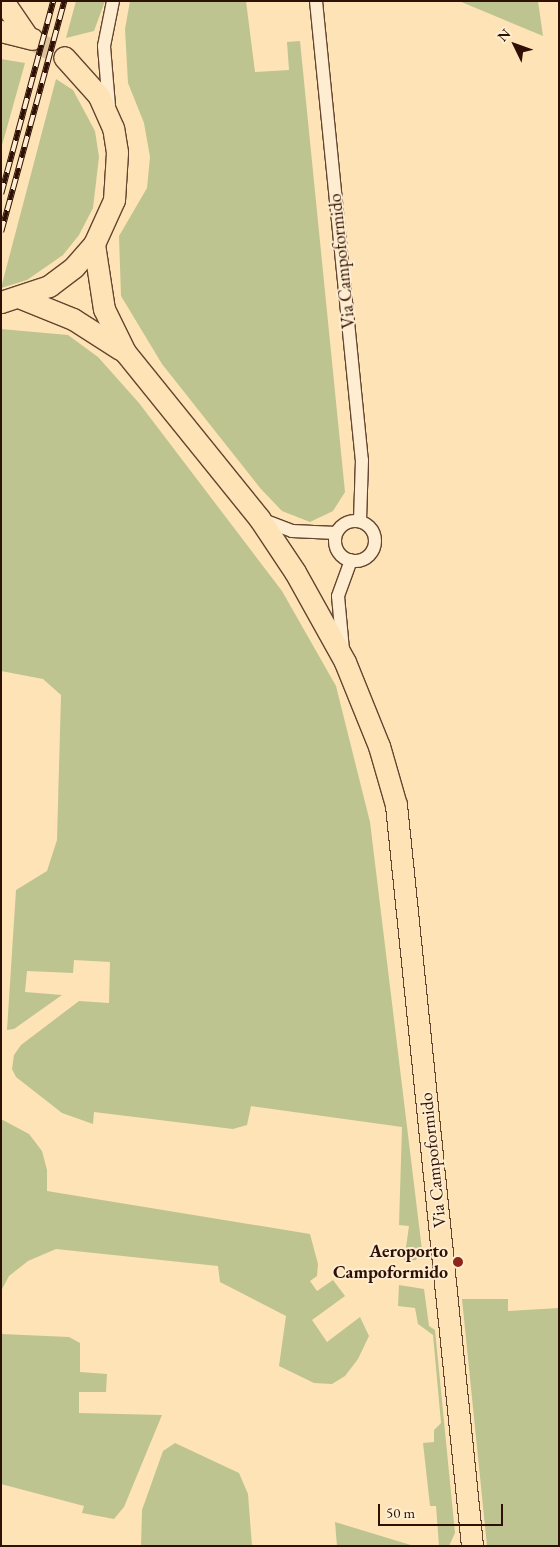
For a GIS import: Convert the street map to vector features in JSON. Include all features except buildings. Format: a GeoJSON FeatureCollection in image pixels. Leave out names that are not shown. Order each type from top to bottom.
{"type":"FeatureCollection","features":[{"type":"Feature","properties":{"kind":"main road"},"geometry":{"type":"LineString","coordinates":[[1,31],[29,37],[3,1]]}},
{"type":"Feature","properties":{"kind":"main road"},"geometry":{"type":"LineString","coordinates":[[11,300],[62,276],[94,244],[114,200],[117,152],[113,128],[99,96],[64,57]]}},
{"type":"Feature","properties":{"kind":"main road"},"geometry":{"type":"LineString","coordinates":[[94,244],[104,309],[124,352]]}},
{"type":"Feature","properties":{"kind":"main road"},"geometry":{"type":"LineString","coordinates":[[11,300],[73,319],[124,352]]}},
{"type":"Feature","properties":{"kind":"main road","name":"Via Campoformido"},"geometry":{"type":"LineString","coordinates":[[124,352],[259,518],[316,607],[345,662],[379,746],[396,805],[472,1546]]}},
{"type":"Feature","properties":{"kind":"street"},"geometry":{"type":"LineString","coordinates":[[113,1],[109,18],[104,71],[113,128]]}},
{"type":"Feature","properties":{"kind":"street","name":"Via Campoformido"},"geometry":{"type":"LineString","coordinates":[[316,1],[362,460],[360,521]]}},
{"type":"Feature","properties":{"kind":"street"},"geometry":{"type":"LineString","coordinates":[[259,518],[299,532],[336,533]]}},
{"type":"Feature","properties":{"kind":"street"},"geometry":{"type":"LineString","coordinates":[[360,521],[372,530],[374,545],[366,557],[351,560],[336,547],[336,533],[343,524],[360,521]]}},
{"type":"Feature","properties":{"kind":"street"},"geometry":{"type":"LineString","coordinates":[[345,662],[338,596],[351,560]]}},
{"type":"Feature","properties":{"kind":"green space"},"geometry":{"type":"Polygon","coordinates":[[[76,1],[105,1],[94,31],[66,38],[76,1]]]}},
{"type":"Feature","properties":{"kind":"green space"},"geometry":{"type":"Polygon","coordinates":[[[130,1],[246,1],[255,72],[289,70],[287,42],[300,41],[345,492],[333,511],[310,522],[282,511],[261,489],[162,364],[121,296],[119,236],[147,188],[150,157],[144,123],[128,83],[125,29],[130,1]]]}},
{"type":"Feature","properties":{"kind":"green space"},"geometry":{"type":"Polygon","coordinates":[[[459,1],[538,1],[543,36],[459,1]]]}},
{"type":"Feature","properties":{"kind":"green space"},"geometry":{"type":"Polygon","coordinates":[[[1,59],[25,63],[1,149],[1,59]]]}},
{"type":"Feature","properties":{"kind":"green space"},"geometry":{"type":"Polygon","coordinates":[[[56,79],[73,90],[95,131],[99,157],[93,208],[79,235],[63,255],[27,280],[1,288],[56,79]]]}},
{"type":"Feature","properties":{"kind":"green space"},"geometry":{"type":"Polygon","coordinates":[[[1,329],[68,335],[98,357],[139,403],[282,591],[336,686],[370,822],[422,1250],[416,1260],[404,1261],[409,1226],[399,1225],[402,1127],[251,1106],[247,1125],[233,1129],[94,1112],[93,1124],[62,1113],[16,1077],[12,1069],[14,1055],[21,1045],[79,1001],[109,1003],[110,962],[74,960],[73,973],[27,971],[25,992],[62,995],[14,1029],[7,1030],[16,890],[47,871],[57,840],[61,695],[43,679],[1,671],[1,329]]]}},
{"type":"Feature","properties":{"kind":"green space"},"geometry":{"type":"Polygon","coordinates":[[[1,1119],[29,1134],[42,1151],[47,1170],[47,1191],[310,1234],[318,1264],[317,1276],[310,1281],[317,1291],[333,1280],[345,1296],[312,1320],[327,1342],[360,1317],[369,1336],[358,1359],[345,1376],[332,1384],[314,1383],[279,1366],[286,1316],[220,1282],[218,1266],[56,1249],[28,1261],[9,1276],[1,1291],[1,1119]]]}},
{"type":"Feature","properties":{"kind":"green space"},"geometry":{"type":"Polygon","coordinates":[[[399,1285],[424,1289],[429,1326],[435,1330],[455,1533],[449,1546],[439,1546],[436,1506],[430,1506],[423,1443],[434,1442],[434,1430],[441,1423],[433,1335],[418,1324],[415,1308],[398,1306],[399,1285]]]}},
{"type":"Feature","properties":{"kind":"green space"},"geometry":{"type":"Polygon","coordinates":[[[462,1299],[508,1299],[508,1311],[559,1308],[559,1546],[487,1546],[462,1299]]]}},
{"type":"Feature","properties":{"kind":"green space"},"geometry":{"type":"Polygon","coordinates":[[[1,1334],[69,1337],[80,1343],[80,1372],[107,1374],[106,1392],[79,1392],[79,1413],[162,1415],[124,1507],[114,1519],[82,1513],[84,1506],[1,1484],[1,1334]]]}},
{"type":"Feature","properties":{"kind":"green space"},"geometry":{"type":"Polygon","coordinates":[[[175,1443],[239,1473],[248,1494],[252,1546],[141,1546],[142,1510],[163,1451],[175,1443]]]}},
{"type":"Feature","properties":{"kind":"green space"},"geometry":{"type":"Polygon","coordinates":[[[335,1522],[414,1546],[337,1546],[335,1522]]]}},
{"type":"Feature","properties":{"kind":"tunnel"},"geometry":{"type":"LineString","coordinates":[[32,39],[64,57]]}},
{"type":"Feature","properties":{"kind":"railway"},"geometry":{"type":"LineString","coordinates":[[1,194],[53,1]]}},
{"type":"Feature","properties":{"kind":"railway"},"geometry":{"type":"LineString","coordinates":[[1,232],[64,1]]}},
{"type":"Feature","properties":{"kind":"place","name":"Aeroporto Campoformido"},"geometry":{"type":"Point","coordinates":[458,1262]}}]}
